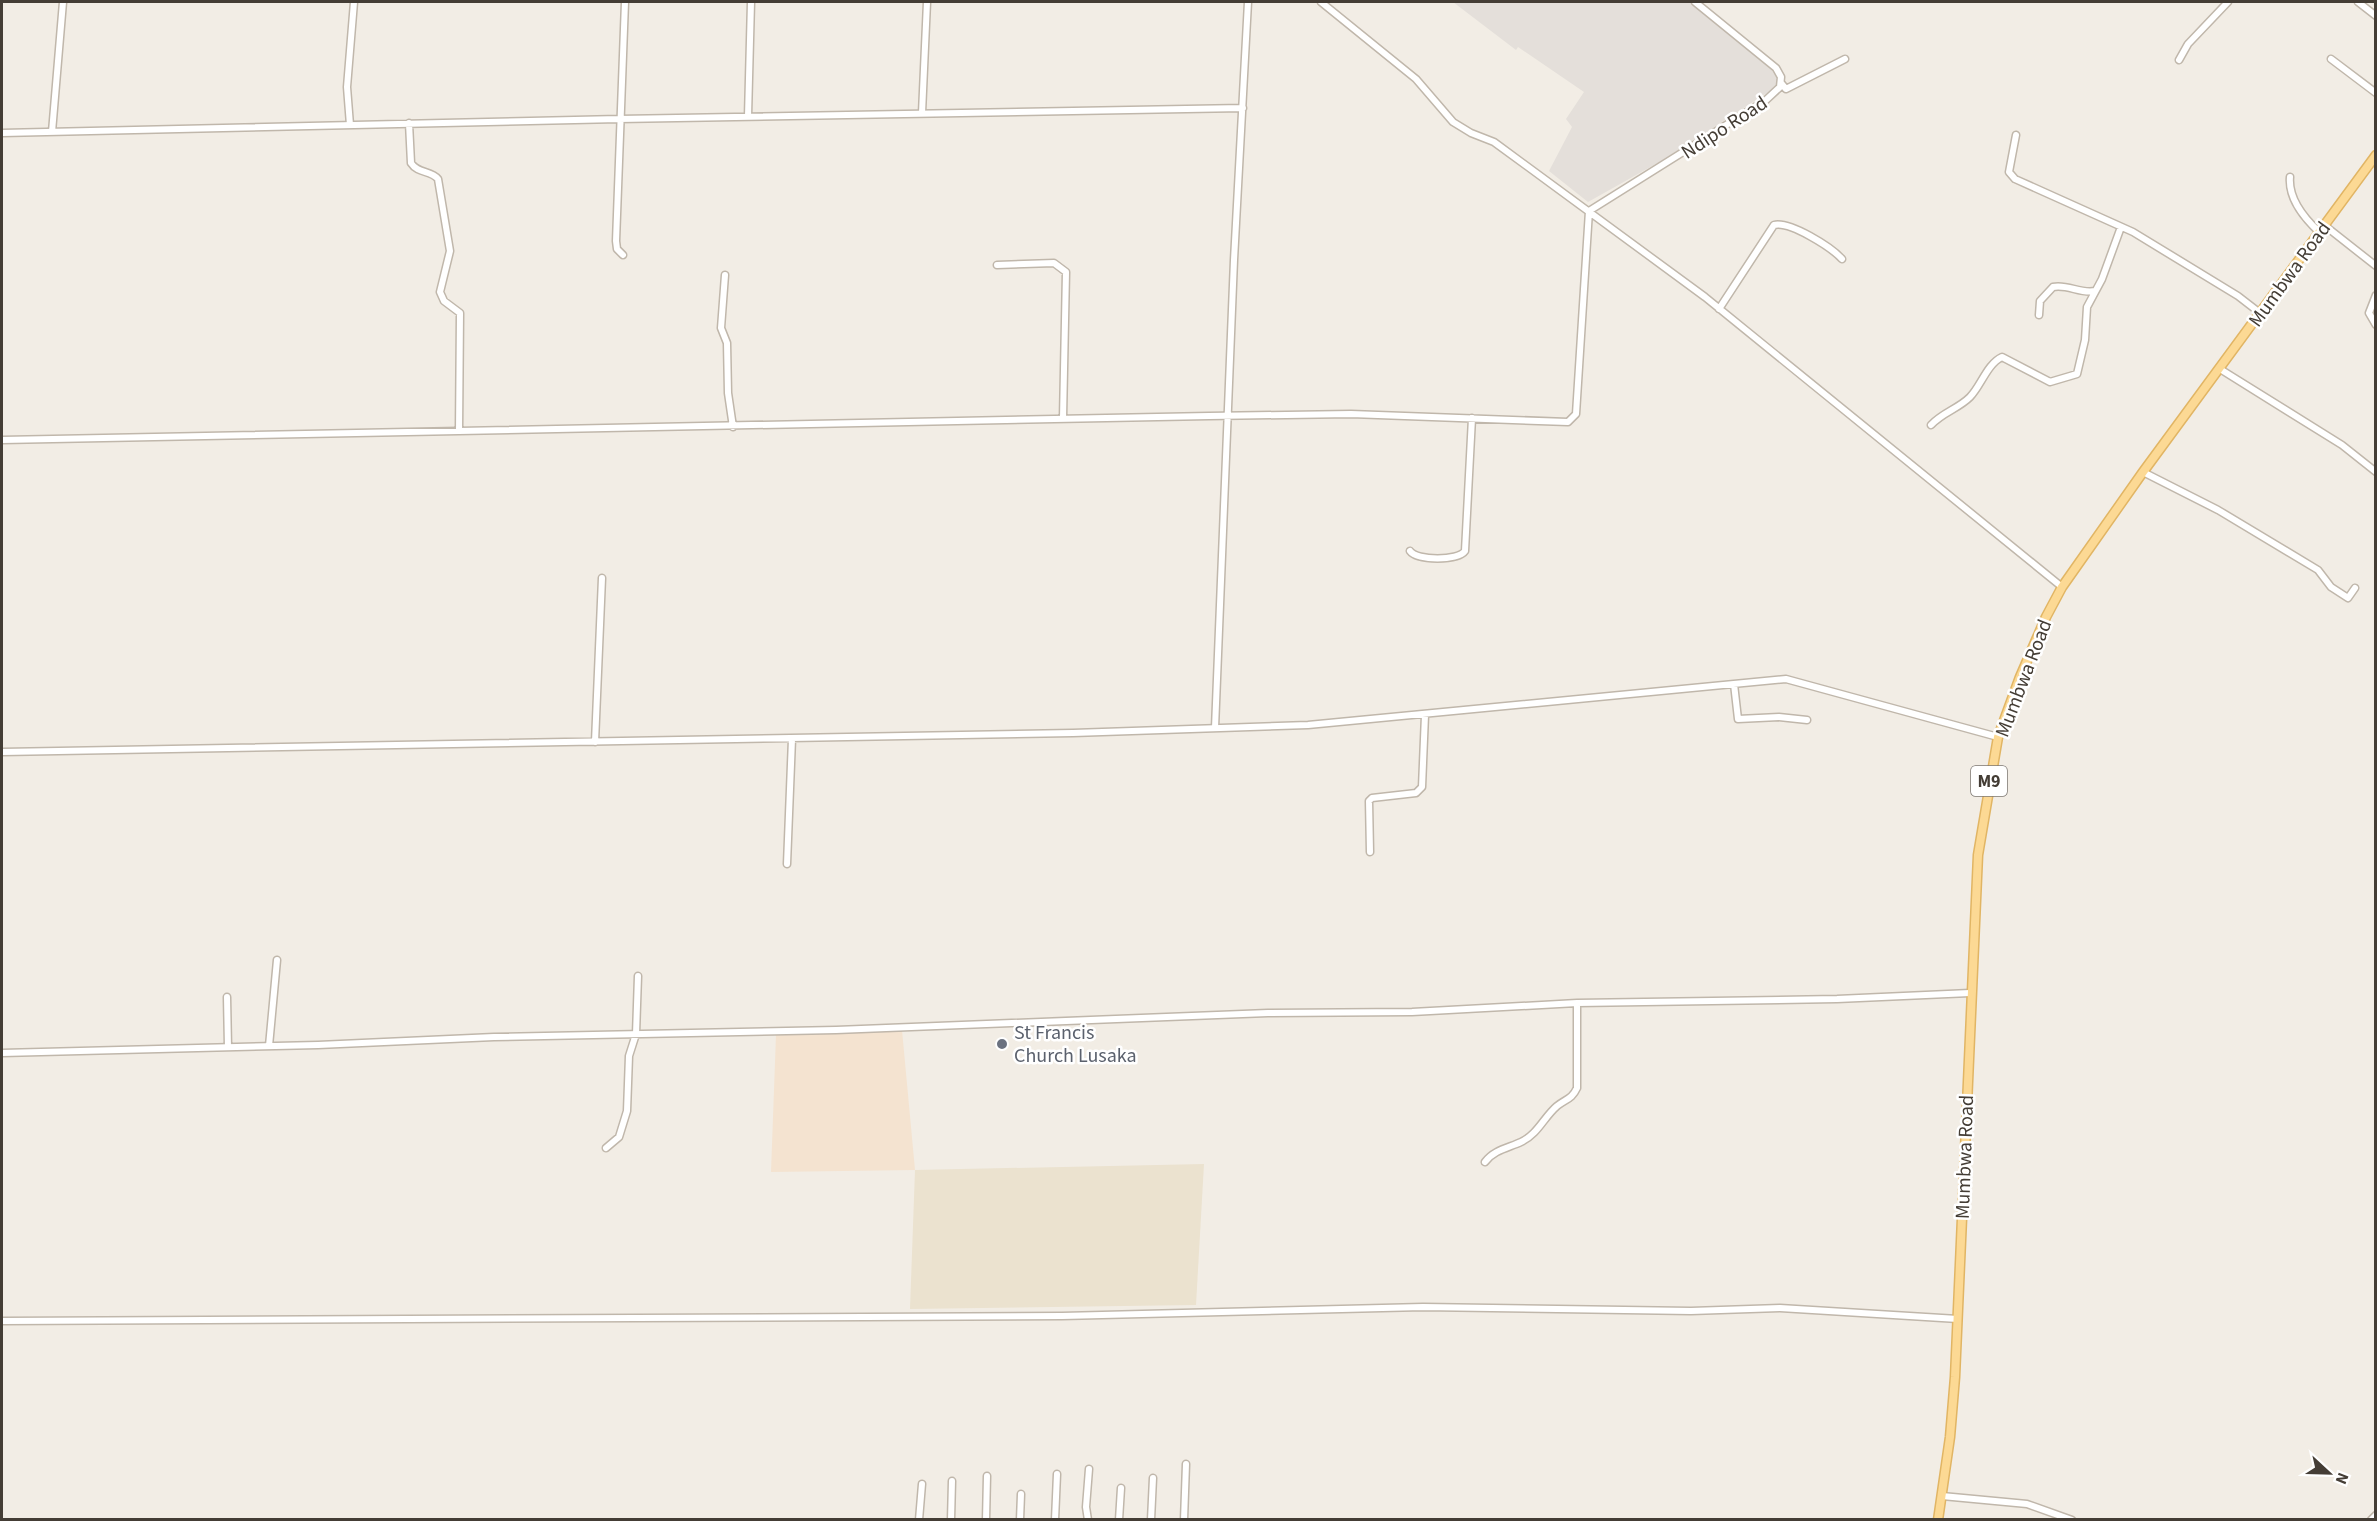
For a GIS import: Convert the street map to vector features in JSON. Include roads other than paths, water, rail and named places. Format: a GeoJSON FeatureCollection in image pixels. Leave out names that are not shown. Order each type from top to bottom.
{"type":"FeatureCollection","features":[{"type":"Feature","properties":{"kind":"main road","name":"Mumbwa Road"},"geometry":{"type":"LineString","coordinates":[[1938,1520],[1950,1437],[1958,1319],[1970,993],[1978,855],[1998,737],[2020,677],[2062,587],[2143,472],[2376,155]]}},
{"type":"Feature","properties":{"kind":"street"},"geometry":{"type":"LineString","coordinates":[[52,132],[63,2]]}},
{"type":"Feature","properties":{"kind":"street"},"geometry":{"type":"LineString","coordinates":[[350,125],[347,87],[354,2]]}},
{"type":"Feature","properties":{"kind":"street"},"geometry":{"type":"LineString","coordinates":[[623,255],[617,249],[616,241],[625,2]]}},
{"type":"Feature","properties":{"kind":"street"},"geometry":{"type":"LineString","coordinates":[[748,116],[752,2]]}},
{"type":"Feature","properties":{"kind":"street"},"geometry":{"type":"LineString","coordinates":[[922,113],[927,2]]}},
{"type":"Feature","properties":{"kind":"street"},"geometry":{"type":"LineString","coordinates":[[1215,728],[1227,417],[1248,2]]}},
{"type":"Feature","properties":{"kind":"street"},"geometry":{"type":"LineString","coordinates":[[1322,2],[1416,78],[1453,122],[1471,133],[1494,142],[1719,309],[2062,587]]}},
{"type":"Feature","properties":{"kind":"street","name":"Ndipo Road"},"geometry":{"type":"LineString","coordinates":[[1589,211],[1778,91],[1781,83],[1776,68],[1695,2]]}},
{"type":"Feature","properties":{"kind":"street"},"geometry":{"type":"LineString","coordinates":[[2179,60],[2188,44],[2228,2]]}},
{"type":"Feature","properties":{"kind":"street"},"geometry":{"type":"LineString","coordinates":[[2358,2],[2376,16]]}},
{"type":"Feature","properties":{"kind":"street"},"geometry":{"type":"LineString","coordinates":[[1781,83],[1786,89],[1845,59]]}},
{"type":"Feature","properties":{"kind":"street"},"geometry":{"type":"LineString","coordinates":[[2331,59],[2376,93]]}},
{"type":"Feature","properties":{"kind":"street"},"geometry":{"type":"LineString","coordinates":[[2,133],[619,118],[1243,108]]}},
{"type":"Feature","properties":{"kind":"street"},"geometry":{"type":"LineString","coordinates":[[409,123],[411,163],[418,171],[434,174],[438,179],[450,247],[440,291],[446,303],[460,313],[459,431]]}},
{"type":"Feature","properties":{"kind":"street"},"geometry":{"type":"LineString","coordinates":[[2016,135],[2010,172],[2012,177],[2121,227],[2222,286],[2260,313]]}},
{"type":"Feature","properties":{"kind":"street"},"geometry":{"type":"LineString","coordinates":[[2290,177],[2289,189],[2296,204],[2321,229],[2376,266]]}},
{"type":"Feature","properties":{"kind":"street"},"geometry":{"type":"LineString","coordinates":[[2,440],[1351,414],[1568,422],[1575,418],[1589,211]]}},
{"type":"Feature","properties":{"kind":"street"},"geometry":{"type":"LineString","coordinates":[[1719,309],[1774,225],[1788,225],[1800,229],[1842,259]]}},
{"type":"Feature","properties":{"kind":"street"},"geometry":{"type":"LineString","coordinates":[[1931,425],[1941,415],[1970,396],[1992,366],[2002,357],[2050,382],[2075,376],[2079,371],[2085,340],[2085,312],[2096,291],[2121,227]]}},
{"type":"Feature","properties":{"kind":"street"},"geometry":{"type":"LineString","coordinates":[[997,265],[1054,263],[1066,272],[1063,418]]}},
{"type":"Feature","properties":{"kind":"street"},"geometry":{"type":"LineString","coordinates":[[725,275],[721,328],[728,344],[728,393],[733,427]]}},
{"type":"Feature","properties":{"kind":"street"},"geometry":{"type":"LineString","coordinates":[[2039,315],[2040,301],[2053,287],[2065,286],[2088,292],[2096,291]]}},
{"type":"Feature","properties":{"kind":"street"},"geometry":{"type":"LineString","coordinates":[[2376,295],[2369,313],[2376,325]]}},
{"type":"Feature","properties":{"kind":"street"},"geometry":{"type":"LineString","coordinates":[[2220,369],[2347,448],[2376,472]]}},
{"type":"Feature","properties":{"kind":"street"},"geometry":{"type":"LineString","coordinates":[[1410,551],[1419,558],[1457,557],[1466,551],[1472,418]]}},
{"type":"Feature","properties":{"kind":"street"},"geometry":{"type":"LineString","coordinates":[[2143,472],[2218,510],[2318,570],[2331,587],[2343,596],[2348,598],[2355,588]]}},
{"type":"Feature","properties":{"kind":"street"},"geometry":{"type":"LineString","coordinates":[[595,742],[602,578]]}},
{"type":"Feature","properties":{"kind":"street"},"geometry":{"type":"LineString","coordinates":[[2,752],[792,739],[1308,725],[1786,679],[1998,737]]}},
{"type":"Feature","properties":{"kind":"street"},"geometry":{"type":"LineString","coordinates":[[1734,684],[1738,719],[1779,717],[1807,720]]}},
{"type":"Feature","properties":{"kind":"street"},"geometry":{"type":"LineString","coordinates":[[1370,852],[1369,801],[1378,795],[1416,793],[1422,787],[1425,715]]}},
{"type":"Feature","properties":{"kind":"street"},"geometry":{"type":"LineString","coordinates":[[787,864],[792,739]]}},
{"type":"Feature","properties":{"kind":"street"},"geometry":{"type":"LineString","coordinates":[[269,1046],[277,960]]}},
{"type":"Feature","properties":{"kind":"street"},"geometry":{"type":"LineString","coordinates":[[606,1148],[616,1141],[625,1121],[628,1104],[629,1056],[636,1034],[638,976]]}},
{"type":"Feature","properties":{"kind":"street"},"geometry":{"type":"LineString","coordinates":[[2,1053],[837,1030],[1268,1012],[1412,1012],[1577,1003],[1837,999],[1970,993]]}},
{"type":"Feature","properties":{"kind":"street"},"geometry":{"type":"LineString","coordinates":[[227,997],[228,1047]]}},
{"type":"Feature","properties":{"kind":"street"},"geometry":{"type":"LineString","coordinates":[[1485,1162],[1489,1156],[1529,1138],[1544,1124],[1556,1107],[1573,1097],[1577,1088],[1577,1003]]}},
{"type":"Feature","properties":{"kind":"street"},"geometry":{"type":"LineString","coordinates":[[2,1322],[1062,1316],[1423,1307],[1691,1311],[1780,1308],[1958,1319]]}},
{"type":"Feature","properties":{"kind":"street"},"geometry":{"type":"LineString","coordinates":[[1184,1520],[1186,1464]]}},
{"type":"Feature","properties":{"kind":"street"},"geometry":{"type":"LineString","coordinates":[[1088,1520],[1086,1507],[1089,1469]]}},
{"type":"Feature","properties":{"kind":"street"},"geometry":{"type":"LineString","coordinates":[[1055,1520],[1057,1474]]}},
{"type":"Feature","properties":{"kind":"street"},"geometry":{"type":"LineString","coordinates":[[986,1520],[987,1476]]}},
{"type":"Feature","properties":{"kind":"street"},"geometry":{"type":"LineString","coordinates":[[1151,1520],[1154,1478]]}},
{"type":"Feature","properties":{"kind":"street"},"geometry":{"type":"LineString","coordinates":[[951,1520],[952,1481]]}},
{"type":"Feature","properties":{"kind":"street"},"geometry":{"type":"LineString","coordinates":[[919,1520],[922,1484]]}},
{"type":"Feature","properties":{"kind":"street"},"geometry":{"type":"LineString","coordinates":[[1119,1520],[1121,1488]]}},
{"type":"Feature","properties":{"kind":"street"},"geometry":{"type":"LineString","coordinates":[[1020,1520],[1022,1494]]}},
{"type":"Feature","properties":{"kind":"street"},"geometry":{"type":"LineString","coordinates":[[1942,1496],[2027,1504],[2072,1520]]}},
{"type":"Feature","properties":{"kind":"street"},"geometry":{"type":"LineString","coordinates":[[2371,1520],[2376,1515]]}},
{"type":"Feature","properties":{"kind":"place","name":"St Francis Church Lusaka"},"geometry":{"type":"Point","coordinates":[1002,1044]}}]}
